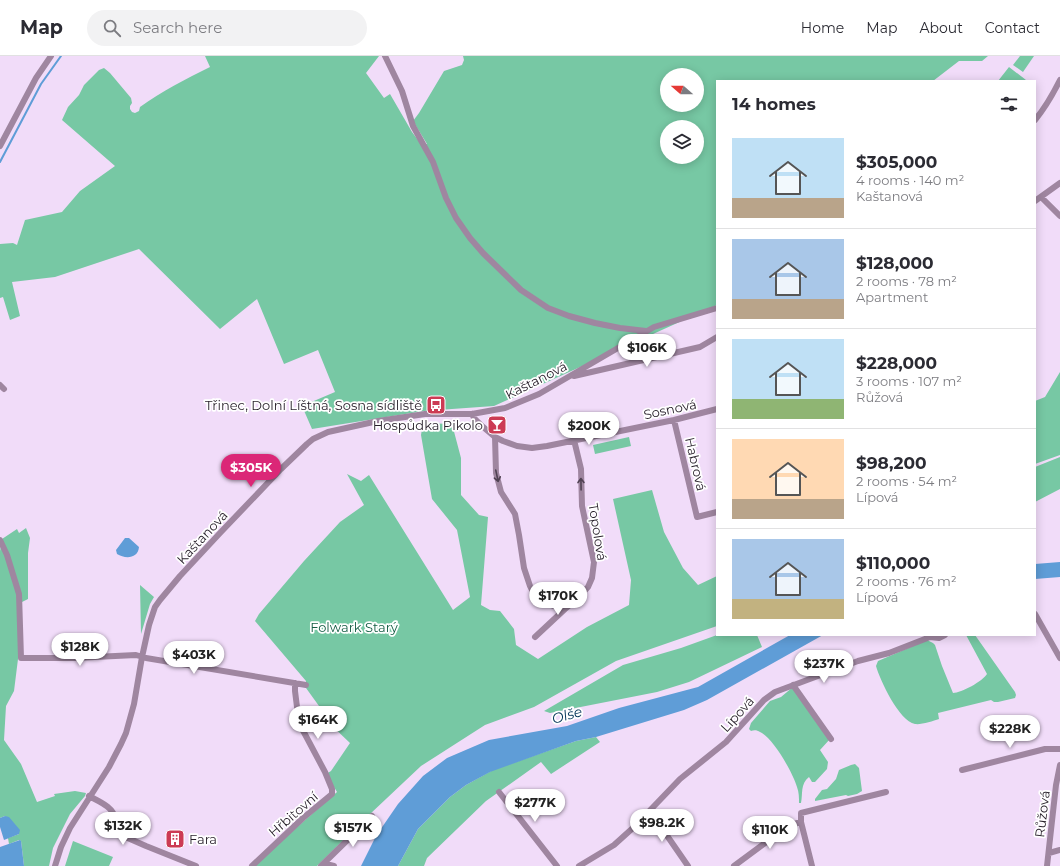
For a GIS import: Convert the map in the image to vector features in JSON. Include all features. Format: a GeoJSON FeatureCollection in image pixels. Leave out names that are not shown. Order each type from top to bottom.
{"type":"FeatureCollection","features":[{"type":"Feature","properties":{"kind":"street"},"geometry":{"type":"LineString","coordinates":[[0,146],[36,78],[51,56]]}},
{"type":"Feature","properties":{"kind":"street"},"geometry":{"type":"LineString","coordinates":[[384,56],[402,91],[413,126],[433,162],[446,198],[456,218],[486,257],[521,290],[548,308],[569,316],[595,323],[646,331]]}},
{"type":"Feature","properties":{"kind":"street"},"geometry":{"type":"LineString","coordinates":[[1036,119],[1055,91],[1060,80]]}},
{"type":"Feature","properties":{"kind":"street"},"geometry":{"type":"LineString","coordinates":[[1060,183],[1038,199],[1060,216]]}},
{"type":"Feature","properties":{"kind":"street","name":"Kaštanová"},"geometry":{"type":"LineString","coordinates":[[55,866],[61,847],[70,828],[112,761],[126,733],[134,704],[142,657],[152,615],[160,600],[180,576],[300,450],[313,439],[328,432],[386,420],[425,414],[472,414],[505,408],[539,394],[654,327],[716,308]]}},
{"type":"Feature","properties":{"kind":"street"},"geometry":{"type":"LineString","coordinates":[[568,377],[700,347],[716,338]]}},
{"type":"Feature","properties":{"kind":"street","name":"Sosnová"},"geometry":{"type":"LineString","coordinates":[[472,414],[474,418],[495,437],[517,446],[532,448],[674,420],[716,409]]}},
{"type":"Feature","properties":{"kind":"street","name":"Habrová"},"geometry":{"type":"LineString","coordinates":[[674,420],[697,517],[716,512]]}},
{"type":"Feature","properties":{"kind":"street"},"geometry":{"type":"LineString","coordinates":[[495,437],[496,473],[501,492],[514,514],[524,568],[530,586],[535,596],[541,602],[565,609]]}},
{"type":"Feature","properties":{"kind":"street","name":"Topolová"},"geometry":{"type":"LineString","coordinates":[[535,637],[578,599],[588,587],[592,578],[594,562],[582,506],[581,469],[574,440]]}},
{"type":"Feature","properties":{"kind":"street"},"geometry":{"type":"LineString","coordinates":[[0,540],[7,555],[19,594],[21,658],[74,658],[136,655],[306,685]]}},
{"type":"Feature","properties":{"kind":"street"},"geometry":{"type":"LineString","coordinates":[[1036,616],[1060,658]]}},
{"type":"Feature","properties":{"kind":"street","name":"Lípová"},"geometry":{"type":"LineString","coordinates":[[579,866],[614,845],[650,811],[680,779],[726,742],[764,700],[774,692],[858,661],[889,653],[930,637],[939,638],[943,636]]}},
{"type":"Feature","properties":{"kind":"street","name":"Hřbitovní"},"geometry":{"type":"LineString","coordinates":[[252,866],[303,818],[332,794],[332,789],[325,772],[299,723],[295,683]]}},
{"type":"Feature","properties":{"kind":"street"},"geometry":{"type":"LineString","coordinates":[[793,685],[831,739]]}},
{"type":"Feature","properties":{"kind":"street"},"geometry":{"type":"LineString","coordinates":[[962,770],[1045,749],[1060,749]]}},
{"type":"Feature","properties":{"kind":"street","name":"Růžová"},"geometry":{"type":"LineString","coordinates":[[1047,866],[1060,765]]}},
{"type":"Feature","properties":{"kind":"street"},"geometry":{"type":"LineString","coordinates":[[499,792],[556,866]]}},
{"type":"Feature","properties":{"kind":"street"},"geometry":{"type":"LineString","coordinates":[[812,866],[800,822],[801,813],[886,792]]}},
{"type":"Feature","properties":{"kind":"street"},"geometry":{"type":"LineString","coordinates":[[89,796],[104,805],[113,813],[115,820],[114,832],[196,866]]}},
{"type":"Feature","properties":{"kind":"street"},"geometry":{"type":"LineString","coordinates":[[650,811],[688,866]]}},
{"type":"Feature","properties":{"kind":"street"},"geometry":{"type":"LineString","coordinates":[[322,866],[372,816]]}},
{"type":"Feature","properties":{"kind":"street"},"geometry":{"type":"LineString","coordinates":[[734,866],[784,828],[800,822]]}},
{"type":"Feature","properties":{"kind":"street"},"geometry":{"type":"LineString","coordinates":[[1048,853],[1060,850]]}},
{"type":"Feature","properties":{"kind":"street"},"geometry":{"type":"LineString","coordinates":[[322,866],[326,864],[334,866]]}},
{"type":"Feature","properties":{"kind":"green space"},"geometry":{"type":"Polygon","coordinates":[[[205,56],[379,56],[366,73],[384,98],[390,94],[412,132],[421,144],[427,144],[413,121],[444,71],[462,65],[464,60],[463,56],[988,56],[982,61],[959,61],[934,80],[716,80],[716,305],[494,406],[424,411],[312,429],[302,406],[335,392],[318,350],[284,364],[257,299],[220,329],[139,249],[55,277],[12,282],[20,316],[10,320],[3,297],[0,298],[0,244],[13,243],[17,245],[25,220],[62,212],[80,191],[115,166],[62,120],[68,107],[79,95],[84,85],[99,70],[104,68],[131,98],[132,103],[130,109],[132,112],[135,113],[139,111],[140,107],[210,67],[205,56]]]}},
{"type":"Feature","properties":{"kind":"green space"},"geometry":{"type":"Polygon","coordinates":[[[1020,56],[1034,56],[1023,72],[1013,65],[1020,56]]]}},
{"type":"Feature","properties":{"kind":"green space"},"geometry":{"type":"Polygon","coordinates":[[[1009,67],[1026,80],[999,80],[1009,67]]]}},
{"type":"Feature","properties":{"kind":"green space"},"geometry":{"type":"Polygon","coordinates":[[[1060,372],[1060,455],[1036,464],[1036,401],[1045,397],[1060,372]]]}},
{"type":"Feature","properties":{"kind":"green space","name":"Folwark Starý"},"geometry":{"type":"Polygon","coordinates":[[[423,423],[452,424],[461,458],[461,495],[479,515],[488,517],[481,605],[490,610],[500,611],[514,629],[516,645],[538,659],[587,627],[629,605],[631,580],[613,499],[652,490],[664,532],[683,568],[698,585],[716,576],[716,626],[616,661],[534,707],[485,725],[421,766],[317,866],[253,866],[337,792],[326,774],[331,771],[350,743],[329,723],[317,708],[319,706],[306,688],[306,681],[255,621],[259,614],[304,561],[340,522],[364,505],[347,474],[361,481],[369,475],[453,610],[470,597],[457,530],[432,499],[421,435],[423,423]]]}},
{"type":"Feature","properties":{"kind":"green space"},"geometry":{"type":"Polygon","coordinates":[[[629,437],[631,446],[595,454],[593,445],[629,437]]]}},
{"type":"Feature","properties":{"kind":"green space"},"geometry":{"type":"Polygon","coordinates":[[[1060,457],[1060,489],[1036,501],[1036,467],[1060,457]]]}},
{"type":"Feature","properties":{"kind":"green space"},"geometry":{"type":"Polygon","coordinates":[[[26,528],[30,538],[28,553],[28,599],[18,604],[18,659],[14,691],[6,706],[4,740],[21,764],[37,802],[55,796],[54,794],[75,791],[86,793],[70,814],[53,848],[49,866],[24,866],[21,841],[19,840],[9,844],[8,838],[19,834],[5,816],[0,818],[0,551],[2,539],[17,529],[19,533],[26,528]]]}},
{"type":"Feature","properties":{"kind":"green space"},"geometry":{"type":"Polygon","coordinates":[[[140,585],[154,597],[150,604],[141,634],[140,585]]]}},
{"type":"Feature","properties":{"kind":"green space"},"geometry":{"type":"Polygon","coordinates":[[[716,635],[757,636],[762,647],[689,682],[657,692],[550,713],[544,711],[623,665],[681,648],[716,635]]]}},
{"type":"Feature","properties":{"kind":"green space"},"geometry":{"type":"Polygon","coordinates":[[[967,636],[976,636],[1015,692],[1015,698],[998,702],[991,700],[938,713],[939,719],[915,724],[903,716],[897,708],[886,690],[876,666],[878,661],[927,640],[935,645],[953,693],[966,689],[977,683],[987,674],[967,636]]]}},
{"type":"Feature","properties":{"kind":"green space"},"geometry":{"type":"Polygon","coordinates":[[[793,687],[830,739],[820,750],[828,762],[827,769],[815,782],[812,782],[809,777],[806,780],[803,786],[801,803],[799,803],[795,781],[776,748],[771,741],[758,731],[751,731],[749,729],[751,723],[770,701],[781,697],[793,687]]]}},
{"type":"Feature","properties":{"kind":"green space"},"geometry":{"type":"Polygon","coordinates":[[[596,737],[600,742],[551,774],[541,762],[486,801],[427,858],[424,866],[398,866],[418,829],[450,797],[466,785],[493,770],[576,741],[596,737]]]}},
{"type":"Feature","properties":{"kind":"green space"},"geometry":{"type":"Polygon","coordinates":[[[855,764],[859,768],[862,791],[848,796],[846,795],[815,801],[822,790],[827,789],[836,779],[839,770],[855,764]]]}},
{"type":"Feature","properties":{"kind":"green space"},"geometry":{"type":"Polygon","coordinates":[[[73,841],[113,857],[109,866],[65,866],[73,841]]]}},
{"type":"Feature","properties":{"kind":"water"},"geometry":{"type":"Polygon","coordinates":[[[125,538],[129,538],[139,547],[134,556],[124,557],[117,554],[116,550],[125,538]]]}},
{"type":"Feature","properties":{"kind":"water"},"geometry":{"type":"Polygon","coordinates":[[[1060,562],[1060,577],[1036,579],[1036,564],[1060,562]]]}},
{"type":"Feature","properties":{"kind":"water"},"geometry":{"type":"Polygon","coordinates":[[[788,636],[821,636],[707,700],[684,710],[596,737],[576,741],[490,772],[466,785],[450,797],[418,829],[398,866],[361,866],[376,836],[398,804],[423,776],[447,758],[489,740],[567,726],[619,708],[698,687],[788,636]]]}},
{"type":"Feature","properties":{"kind":"water"},"geometry":{"type":"Polygon","coordinates":[[[5,816],[9,817],[20,830],[19,834],[4,840],[0,827],[0,818],[5,816]]]}},
{"type":"Feature","properties":{"kind":"water"},"geometry":{"type":"Polygon","coordinates":[[[20,840],[24,866],[0,866],[0,847],[20,840]]]}},
{"type":"Feature","properties":{"kind":"waterway"},"geometry":{"type":"LineString","coordinates":[[0,162],[41,84],[61,56]]}},
{"type":"Feature","properties":{"kind":"place","name":"Třinec, Dolní Líštná, Sosna sídliště"},"geometry":{"type":"Point","coordinates":[436,405]}},
{"type":"Feature","properties":{"kind":"place","name":"Hospůdka Pikolo"},"geometry":{"type":"Point","coordinates":[497,425]}},
{"type":"Feature","properties":{"kind":"place","name":"Fara"},"geometry":{"type":"Point","coordinates":[175,839]}},
{"type":"Feature","properties":{"kind":"water label","name":"Olše"},"geometry":{"type":"Point","coordinates":[567,715]}}]}
